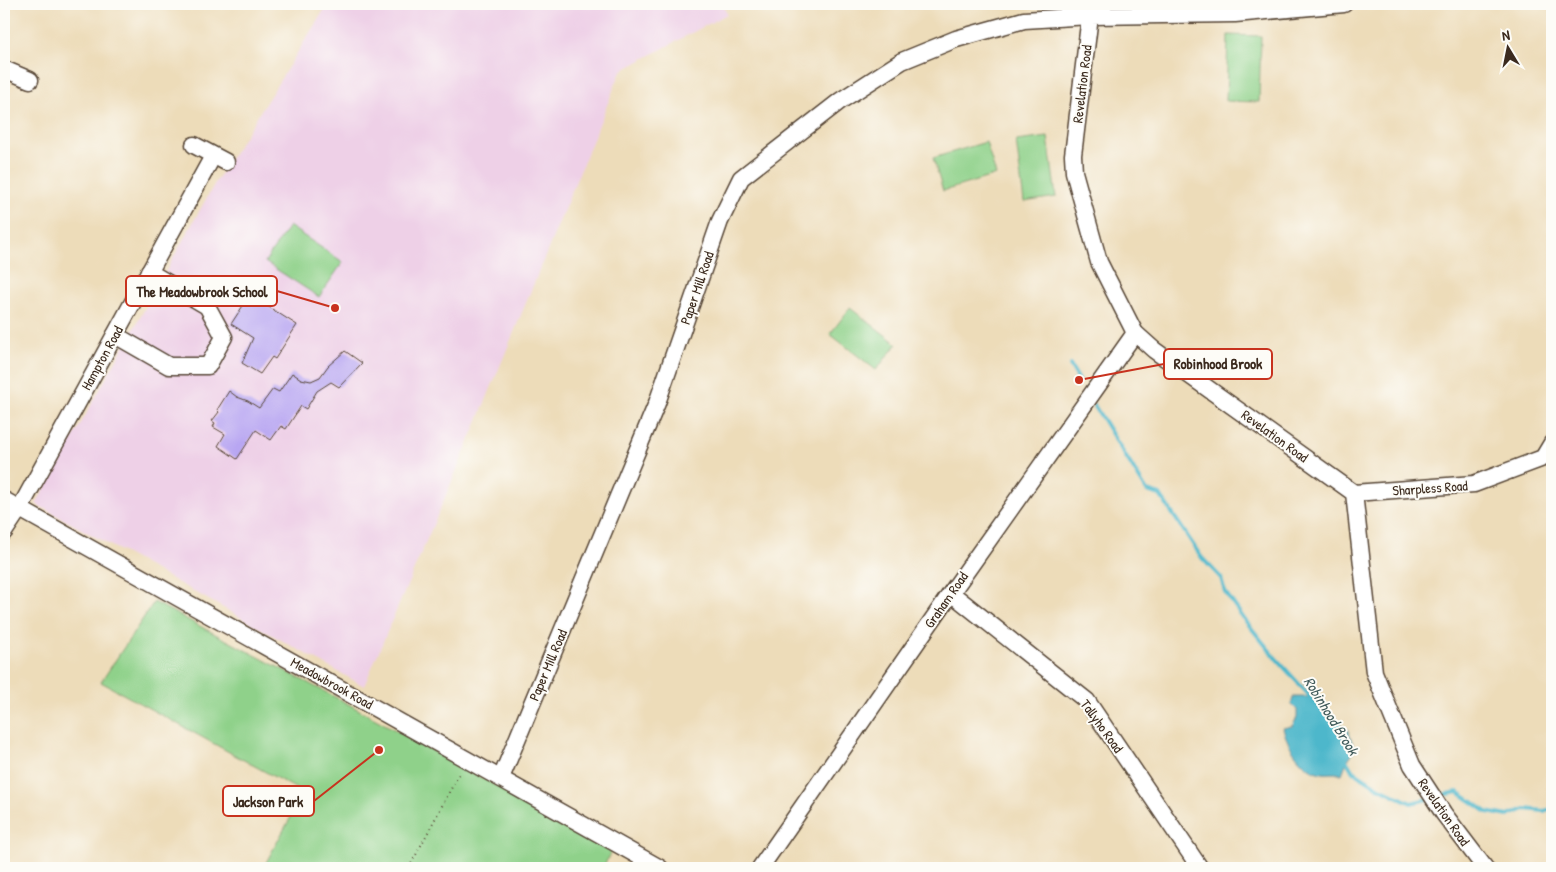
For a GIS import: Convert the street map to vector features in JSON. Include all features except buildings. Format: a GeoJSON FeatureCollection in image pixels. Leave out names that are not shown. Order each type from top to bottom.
{"type":"FeatureCollection","features":[{"type":"Feature","properties":{"kind":"street","name":"Paper Mill Road"},"geometry":{"type":"LineString","coordinates":[[501,778],[657,403],[720,221],[741,178],[840,101],[902,62],[956,39],[1024,20],[1094,10],[1235,14],[1344,4]]}},
{"type":"Feature","properties":{"kind":"street","name":"Revelation Road"},"geometry":{"type":"LineString","coordinates":[[1094,10],[1073,155],[1074,172],[1099,262],[1135,333],[1154,350],[1354,493],[1374,672],[1412,765],[1444,814],[1485,868]]}},
{"type":"Feature","properties":{"kind":"street"},"geometry":{"type":"LineString","coordinates":[[4,68],[30,80]]}},
{"type":"Feature","properties":{"kind":"street","name":"Hampton Road"},"geometry":{"type":"LineString","coordinates":[[4,532],[20,508],[149,272],[219,159],[194,145]]}},
{"type":"Feature","properties":{"kind":"street"},"geometry":{"type":"LineString","coordinates":[[115,335],[169,366],[208,366],[224,337],[207,306],[149,272]]}},
{"type":"Feature","properties":{"kind":"street","name":"Graham Road"},"geometry":{"type":"LineString","coordinates":[[760,868],[1135,333]]}},
{"type":"Feature","properties":{"kind":"street","name":"Sharpless Road"},"geometry":{"type":"LineString","coordinates":[[1354,493],[1474,484],[1548,461],[1552,443]]}},
{"type":"Feature","properties":{"kind":"street","name":"Meadowbrook Road"},"geometry":{"type":"LineString","coordinates":[[4,500],[660,868]]}},
{"type":"Feature","properties":{"kind":"street","name":"Tallyho Road"},"geometry":{"type":"LineString","coordinates":[[951,593],[1087,701],[1200,868]]}},
{"type":"Feature","properties":{"kind":"path"},"geometry":{"type":"LineString","coordinates":[[409,868],[467,759]]}},
{"type":"Feature","properties":{"kind":"shaded area"},"geometry":{"type":"Polygon","coordinates":[[[328,4],[722,4],[727,14],[621,71],[473,432],[364,686],[36,504],[215,183],[328,4]]]}},
{"type":"Feature","properties":{"kind":"green space"},"geometry":{"type":"Polygon","coordinates":[[[1228,35],[1261,36],[1259,102],[1226,101],[1228,35]]]}},
{"type":"Feature","properties":{"kind":"green space"},"geometry":{"type":"Polygon","coordinates":[[[1048,137],[1056,197],[1024,202],[1016,141],[1048,137]]]}},
{"type":"Feature","properties":{"kind":"green space"},"geometry":{"type":"Polygon","coordinates":[[[986,142],[996,175],[943,191],[933,158],[986,142]]]}},
{"type":"Feature","properties":{"kind":"green space"},"geometry":{"type":"Polygon","coordinates":[[[289,226],[343,262],[319,297],[265,262],[289,226]]]}},
{"type":"Feature","properties":{"kind":"green space"},"geometry":{"type":"Polygon","coordinates":[[[850,308],[897,344],[876,370],[830,334],[850,308]]]}},
{"type":"Feature","properties":{"kind":"green space"},"geometry":{"type":"Polygon","coordinates":[[[154,602],[352,706],[612,850],[603,868],[263,868],[304,793],[101,682],[154,602]]]}},
{"type":"Feature","properties":{"kind":"water"},"geometry":{"type":"Polygon","coordinates":[[[1293,697],[1309,697],[1325,707],[1348,730],[1355,750],[1347,761],[1342,774],[1322,773],[1308,768],[1292,749],[1283,728],[1292,726],[1297,718],[1297,710],[1291,704],[1293,697]]]}},
{"type":"Feature","properties":{"kind":"waterway","name":"Robinhood Brook"},"geometry":{"type":"LineString","coordinates":[[1070,365],[1079,380]]}},
{"type":"Feature","properties":{"kind":"waterway","name":"Robinhood Brook"},"geometry":{"type":"LineString","coordinates":[[1094,405],[1147,491],[1160,495],[1202,558],[1221,578],[1225,592],[1244,619],[1311,699]]}},
{"type":"Feature","properties":{"kind":"waterway","name":"Robinhood Brook"},"geometry":{"type":"LineString","coordinates":[[1344,757],[1352,770],[1378,787],[1411,803],[1428,799]]}},
{"type":"Feature","properties":{"kind":"waterway","name":"Robinhood Brook"},"geometry":{"type":"LineString","coordinates":[[1437,796],[1458,792],[1487,812],[1508,816],[1525,809],[1544,811],[1552,809]]}},
{"type":"Feature","properties":{"kind":"place","name":"The Meadowbrook School"},"geometry":{"type":"Point","coordinates":[335,308]}},
{"type":"Feature","properties":{"kind":"place","name":"Robinhood Brook"},"geometry":{"type":"Point","coordinates":[1079,380]}},
{"type":"Feature","properties":{"kind":"place","name":"Jackson Park"},"geometry":{"type":"Point","coordinates":[379,750]}}]}
